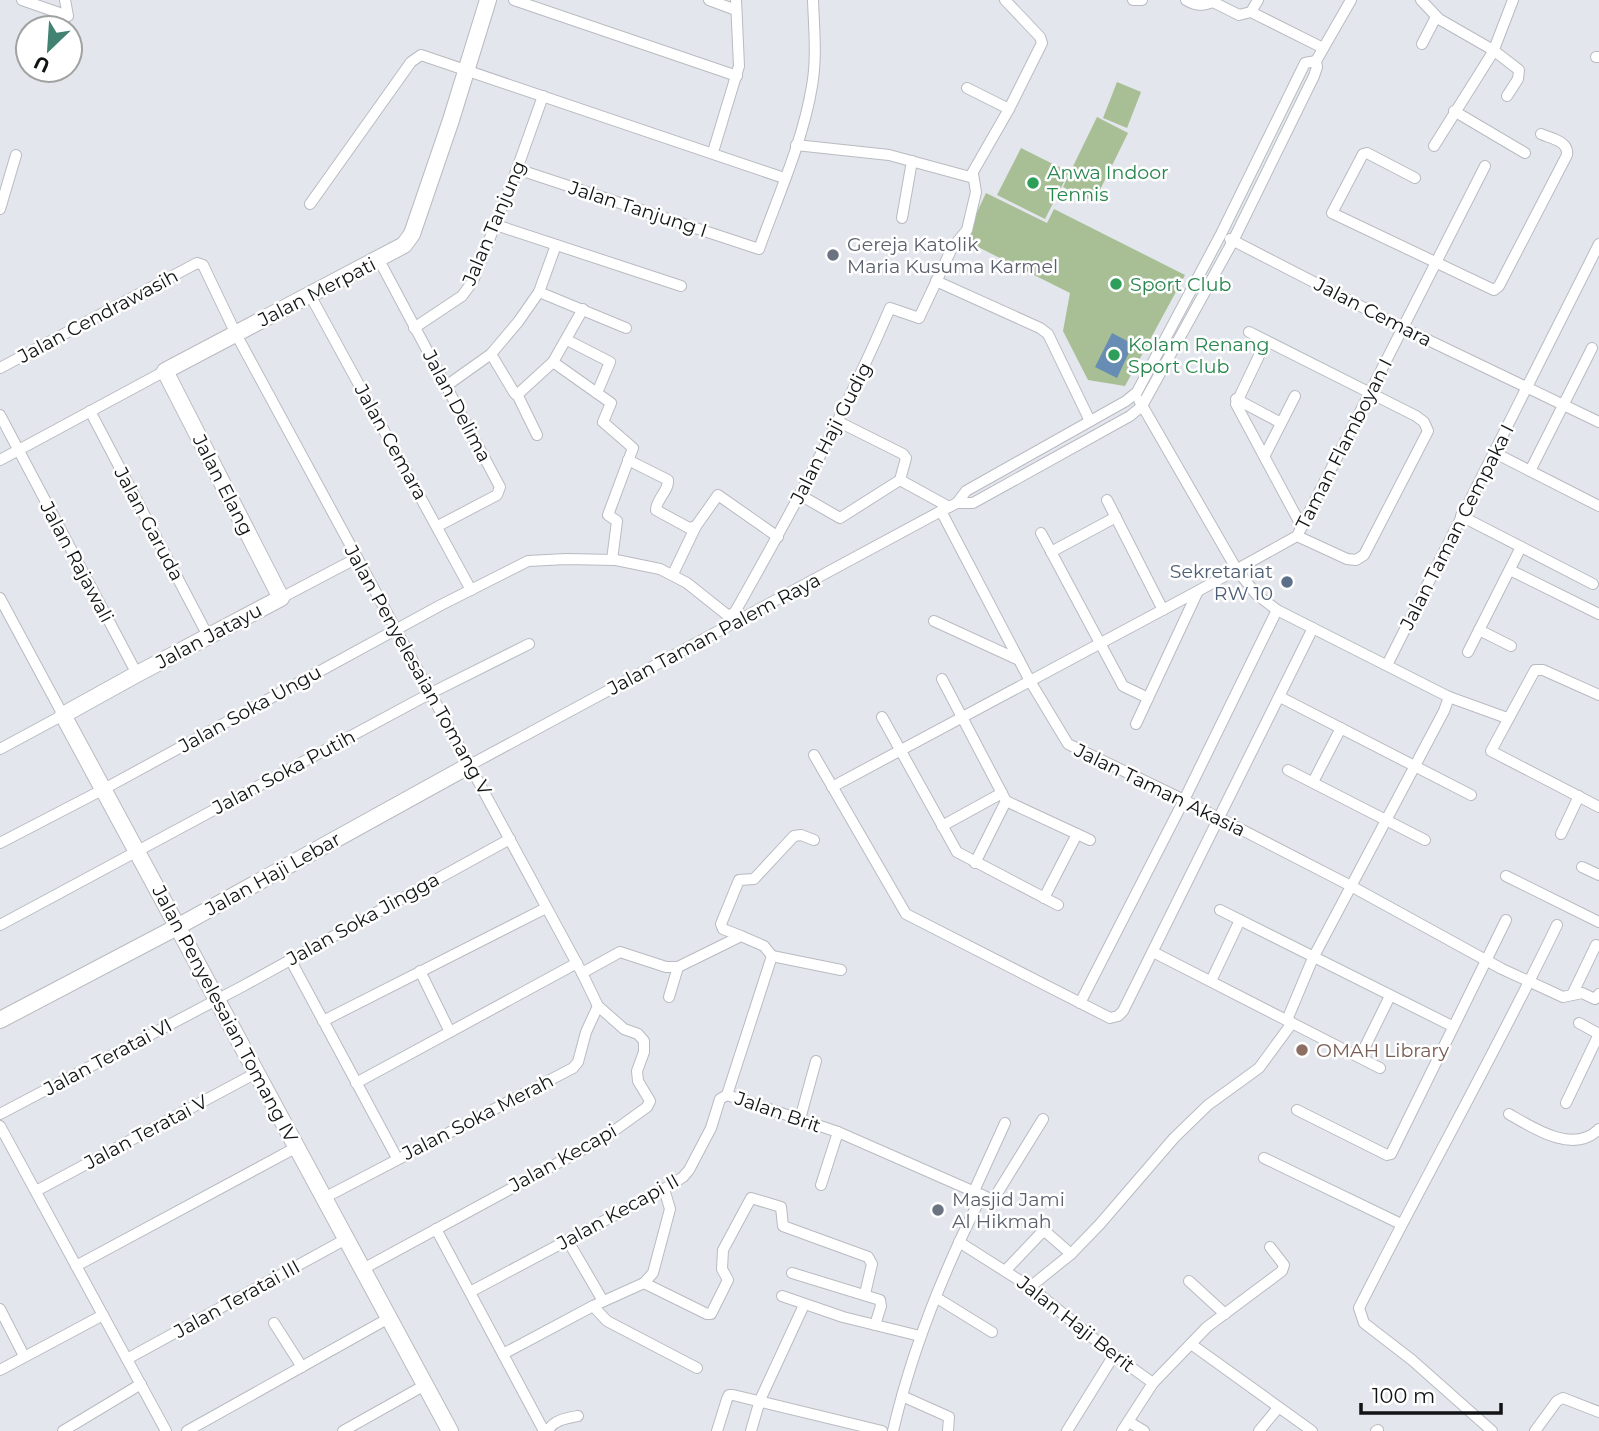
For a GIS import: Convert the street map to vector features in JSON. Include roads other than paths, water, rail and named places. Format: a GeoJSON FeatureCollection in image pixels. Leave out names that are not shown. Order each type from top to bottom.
{"type":"FeatureCollection","features":[{"type":"Feature","properties":{"kind":"street"},"geometry":{"type":"LineString","coordinates":[[22,0],[68,16],[65,0]]}},
{"type":"Feature","properties":{"kind":"street","name":"Jalan Merpati"},"geometry":{"type":"LineString","coordinates":[[0,460],[404,245],[412,234],[488,0]]}},
{"type":"Feature","properties":{"kind":"street"},"geometry":{"type":"LineString","coordinates":[[514,0],[737,76]]}},
{"type":"Feature","properties":{"kind":"street"},"geometry":{"type":"LineString","coordinates":[[709,0],[736,5],[740,57],[737,76],[713,152]]}},
{"type":"Feature","properties":{"kind":"street"},"geometry":{"type":"LineString","coordinates":[[310,204],[414,58],[425,55],[784,178],[812,86],[813,0]]}},
{"type":"Feature","properties":{"kind":"street"},"geometry":{"type":"LineString","coordinates":[[1005,0],[1042,40],[973,174],[976,192],[967,230],[952,248],[936,281],[1048,334],[1090,421]]}},
{"type":"Feature","properties":{"kind":"street"},"geometry":{"type":"LineString","coordinates":[[1133,0],[1142,0]]}},
{"type":"Feature","properties":{"kind":"street"},"geometry":{"type":"LineString","coordinates":[[1186,0],[1205,6],[1213,2],[1239,15],[1251,12],[1323,48]]}},
{"type":"Feature","properties":{"kind":"street"},"geometry":{"type":"LineString","coordinates":[[1251,12],[1258,0]]}},
{"type":"Feature","properties":{"kind":"street"},"geometry":{"type":"LineString","coordinates":[[1316,61],[1351,0]]}},
{"type":"Feature","properties":{"kind":"street"},"geometry":{"type":"LineString","coordinates":[[1421,0],[1436,17],[1493,50],[1519,70],[1518,79],[1507,96]]}},
{"type":"Feature","properties":{"kind":"street"},"geometry":{"type":"LineString","coordinates":[[1434,146],[1493,50],[1513,0]]}},
{"type":"Feature","properties":{"kind":"street"},"geometry":{"type":"LineString","coordinates":[[1422,44],[1436,17]]}},
{"type":"Feature","properties":{"kind":"street","name":"Jalan Taman Palem Raya"},"geometry":{"type":"LineString","coordinates":[[470,765],[733,619],[949,507],[966,491],[1126,401],[1136,392],[1221,234],[1305,62],[1316,61],[1314,76],[1233,241],[1142,407],[973,503],[949,507]]}},
{"type":"Feature","properties":{"kind":"street"},"geometry":{"type":"LineString","coordinates":[[967,88],[1009,108]]}},
{"type":"Feature","properties":{"kind":"street","name":"Jalan Tanjung"},"geometry":{"type":"LineString","coordinates":[[414,328],[467,290],[496,225],[543,96]]}},
{"type":"Feature","properties":{"kind":"street"},"geometry":{"type":"LineString","coordinates":[[1454,111],[1525,153]]}},
{"type":"Feature","properties":{"kind":"street"},"geometry":{"type":"LineString","coordinates":[[1415,178],[1367,153],[1363,154],[1332,213],[1491,289],[1499,286],[1567,155],[1565,145],[1541,134]]}},
{"type":"Feature","properties":{"kind":"street"},"geometry":{"type":"LineString","coordinates":[[796,145],[889,155],[964,176],[973,174]]}},
{"type":"Feature","properties":{"kind":"street"},"geometry":{"type":"LineString","coordinates":[[0,209],[16,155]]}},
{"type":"Feature","properties":{"kind":"street"},"geometry":{"type":"LineString","coordinates":[[902,218],[912,161]]}},
{"type":"Feature","properties":{"kind":"street","name":"Taman Flamboyan I"},"geometry":{"type":"LineString","coordinates":[[832,787],[1198,592],[1300,531],[1485,166]]}},
{"type":"Feature","properties":{"kind":"street","name":"Jalan Tanjung I"},"geometry":{"type":"LineString","coordinates":[[517,169],[759,249],[784,178]]}},
{"type":"Feature","properties":{"kind":"street"},"geometry":{"type":"LineString","coordinates":[[496,225],[681,286]]}},
{"type":"Feature","properties":{"kind":"street","name":"Jalan Cemara"},"geometry":{"type":"LineString","coordinates":[[1221,234],[1404,328],[1599,422]]}},
{"type":"Feature","properties":{"kind":"street","name":"Jalan Taman Cempaka I"},"geometry":{"type":"LineString","coordinates":[[1387,665],[1599,244]]}},
{"type":"Feature","properties":{"kind":"street"},"geometry":{"type":"LineString","coordinates":[[446,386],[491,354],[518,322],[539,292],[556,245]]}},
{"type":"Feature","properties":{"kind":"street","name":"Jalan Delima"},"geometry":{"type":"LineString","coordinates":[[379,260],[500,487],[499,491],[438,526]]}},
{"type":"Feature","properties":{"kind":"street","name":"Jalan Cendrawasih"},"geometry":{"type":"LineString","coordinates":[[0,368],[197,263],[203,265],[236,334]]}},
{"type":"Feature","properties":{"kind":"street","name":"Jalan Haji Gudig"},"geometry":{"type":"LineString","coordinates":[[733,619],[867,363],[890,308],[919,318],[936,281]]}},
{"type":"Feature","properties":{"kind":"street"},"geometry":{"type":"LineString","coordinates":[[539,292],[626,328]]}},
{"type":"Feature","properties":{"kind":"street","name":"Jalan Cemara"},"geometry":{"type":"LineString","coordinates":[[310,295],[471,590]]}},
{"type":"Feature","properties":{"kind":"street"},"geometry":{"type":"LineString","coordinates":[[517,394],[553,362],[583,309]]}},
{"type":"Feature","properties":{"kind":"street"},"geometry":{"type":"LineString","coordinates":[[1249,332],[1423,422],[1428,431],[1364,555],[1356,560],[1347,559],[1300,531],[1265,455],[1236,404],[1266,341]]}},
{"type":"Feature","properties":{"kind":"street","name":"Jalan Penyelesaian Tomang V"},"geometry":{"type":"LineString","coordinates":[[236,334],[510,838],[598,1006]]}},
{"type":"Feature","properties":{"kind":"street"},"geometry":{"type":"LineString","coordinates":[[567,340],[610,362],[597,393]]}},
{"type":"Feature","properties":{"kind":"street"},"geometry":{"type":"LineString","coordinates":[[1530,471],[1591,348]]}},
{"type":"Feature","properties":{"kind":"street"},"geometry":{"type":"LineString","coordinates":[[491,354],[517,394],[537,435]]}},
{"type":"Feature","properties":{"kind":"street"},"geometry":{"type":"LineString","coordinates":[[553,362],[612,405],[603,422],[633,448],[608,515],[617,521],[612,560],[642,564],[673,575],[704,594],[733,619]]}},
{"type":"Feature","properties":{"kind":"street","name":"Jalan Elang"},"geometry":{"type":"LineString","coordinates":[[165,372],[281,598]]}},
{"type":"Feature","properties":{"kind":"street"},"geometry":{"type":"LineString","coordinates":[[1136,392],[1142,407],[1237,570],[1256,594],[1277,610],[1387,665],[1458,700],[1507,718]]}},
{"type":"Feature","properties":{"kind":"street"},"geometry":{"type":"LineString","coordinates":[[1265,455],[1295,396]]}},
{"type":"Feature","properties":{"kind":"street"},"geometry":{"type":"LineString","coordinates":[[1236,400],[1281,423]]}},
{"type":"Feature","properties":{"kind":"street","name":"Jalan Garuda"},"geometry":{"type":"LineString","coordinates":[[90,411],[208,636]]}},
{"type":"Feature","properties":{"kind":"street","name":"Jalan Rajawali"},"geometry":{"type":"LineString","coordinates":[[0,415],[137,674]]}},
{"type":"Feature","properties":{"kind":"street"},"geometry":{"type":"LineString","coordinates":[[800,495],[840,518],[900,480],[905,463],[903,454],[837,421]]}},
{"type":"Feature","properties":{"kind":"street"},"geometry":{"type":"LineString","coordinates":[[1495,453],[1599,506]]}},
{"type":"Feature","properties":{"kind":"street"},"geometry":{"type":"LineString","coordinates":[[1027,457],[1033,469]]}},
{"type":"Feature","properties":{"kind":"street"},"geometry":{"type":"LineString","coordinates":[[628,460],[668,480],[656,510],[689,528],[696,526]]}},
{"type":"Feature","properties":{"kind":"street"},"geometry":{"type":"LineString","coordinates":[[900,480],[949,507]]}},
{"type":"Feature","properties":{"kind":"street"},"geometry":{"type":"LineString","coordinates":[[673,575],[696,526],[718,495],[778,537]]}},
{"type":"Feature","properties":{"kind":"street"},"geometry":{"type":"LineString","coordinates":[[1107,500],[1163,610]]}},
{"type":"Feature","properties":{"kind":"street","name":"Jalan Taman Akasia"},"geometry":{"type":"LineString","coordinates":[[949,507],[1019,660],[1068,744],[1219,818],[1530,982],[1563,997],[1582,993],[1595,999],[1599,994]]}},
{"type":"Feature","properties":{"kind":"street"},"geometry":{"type":"LineString","coordinates":[[1461,516],[1593,584]]}},
{"type":"Feature","properties":{"kind":"street"},"geometry":{"type":"LineString","coordinates":[[1051,552],[1116,517]]}},
{"type":"Feature","properties":{"kind":"street"},"geometry":{"type":"LineString","coordinates":[[1041,533],[1123,686],[1148,698]]}},
{"type":"Feature","properties":{"kind":"street"},"geometry":{"type":"LineString","coordinates":[[1468,652],[1521,547]]}},
{"type":"Feature","properties":{"kind":"street","name":"Jalan Jatayu"},"geometry":{"type":"LineString","coordinates":[[63,715],[357,558]]}},
{"type":"Feature","properties":{"kind":"street","name":"Jalan Soka Ungu"},"geometry":{"type":"LineString","coordinates":[[0,843],[528,561],[612,560]]}},
{"type":"Feature","properties":{"kind":"street"},"geometry":{"type":"LineString","coordinates":[[1510,570],[1599,614]]}},
{"type":"Feature","properties":{"kind":"street"},"geometry":{"type":"LineString","coordinates":[[1136,724],[1198,592]]}},
{"type":"Feature","properties":{"kind":"street","name":"Jalan Penyelesaian Tomang IV"},"geometry":{"type":"LineString","coordinates":[[0,598],[450,1431]]}},
{"type":"Feature","properties":{"kind":"street"},"geometry":{"type":"LineString","coordinates":[[1080,1003],[1277,610]]}},
{"type":"Feature","properties":{"kind":"street"},"geometry":{"type":"LineString","coordinates":[[934,621],[1019,660]]}},
{"type":"Feature","properties":{"kind":"street"},"geometry":{"type":"LineString","coordinates":[[814,755],[906,914],[1110,1018],[1118,1016],[1153,952],[1313,628]]}},
{"type":"Feature","properties":{"kind":"street"},"geometry":{"type":"LineString","coordinates":[[1479,630],[1511,646]]}},
{"type":"Feature","properties":{"kind":"street","name":"Jalan Soka Putih"},"geometry":{"type":"LineString","coordinates":[[0,925],[431,693],[529,644]]}},
{"type":"Feature","properties":{"kind":"street"},"geometry":{"type":"LineString","coordinates":[[1599,695],[1538,669],[1532,673],[1491,749],[1493,754],[1599,807]]}},
{"type":"Feature","properties":{"kind":"street"},"geometry":{"type":"LineString","coordinates":[[942,679],[1004,797],[1090,840]]}},
{"type":"Feature","properties":{"kind":"street"},"geometry":{"type":"LineString","coordinates":[[1280,697],[1471,795]]}},
{"type":"Feature","properties":{"kind":"street"},"geometry":{"type":"LineString","coordinates":[[1030,1287],[1070,1254],[1174,1138],[1209,1105],[1259,1068],[1289,1021],[1313,958],[1413,765],[1444,710],[1458,700]]}},
{"type":"Feature","properties":{"kind":"street"},"geometry":{"type":"LineString","coordinates":[[0,749],[63,715]]}},
{"type":"Feature","properties":{"kind":"street"},"geometry":{"type":"LineString","coordinates":[[882,717],[957,852],[1058,905]]}},
{"type":"Feature","properties":{"kind":"street"},"geometry":{"type":"LineString","coordinates":[[1313,782],[1341,728]]}},
{"type":"Feature","properties":{"kind":"street","name":"Jalan Haji Lebar"},"geometry":{"type":"LineString","coordinates":[[0,1020],[177,927],[470,765]]}},
{"type":"Feature","properties":{"kind":"street"},"geometry":{"type":"LineString","coordinates":[[1288,770],[1425,840]]}},
{"type":"Feature","properties":{"kind":"street"},"geometry":{"type":"LineString","coordinates":[[1561,834],[1579,796]]}},
{"type":"Feature","properties":{"kind":"street"},"geometry":{"type":"LineString","coordinates":[[942,826],[1004,797]]}},
{"type":"Feature","properties":{"kind":"street"},"geometry":{"type":"LineString","coordinates":[[975,863],[1004,797]]}},
{"type":"Feature","properties":{"kind":"street"},"geometry":{"type":"LineString","coordinates":[[1044,898],[1077,834]]}},
{"type":"Feature","properties":{"kind":"street"},"geometry":{"type":"LineString","coordinates":[[814,840],[801,835],[794,836],[752,880],[738,880],[721,924],[723,929],[764,946],[772,956],[841,970]]}},
{"type":"Feature","properties":{"kind":"street","name":"Jalan Soka Jingga"},"geometry":{"type":"LineString","coordinates":[[217,1000],[510,838]]}},
{"type":"Feature","properties":{"kind":"street"},"geometry":{"type":"LineString","coordinates":[[1583,867],[1599,875]]}},
{"type":"Feature","properties":{"kind":"street"},"geometry":{"type":"LineString","coordinates":[[1506,876],[1599,922]]}},
{"type":"Feature","properties":{"kind":"street"},"geometry":{"type":"LineString","coordinates":[[323,1021],[546,908]]}},
{"type":"Feature","properties":{"kind":"street"},"geometry":{"type":"LineString","coordinates":[[1220,910],[1452,1026]]}},
{"type":"Feature","properties":{"kind":"street"},"geometry":{"type":"LineString","coordinates":[[1211,981],[1241,920]]}},
{"type":"Feature","properties":{"kind":"street"},"geometry":{"type":"LineString","coordinates":[[1297,1110],[1387,1155],[1391,1154],[1506,920]]}},
{"type":"Feature","properties":{"kind":"street"},"geometry":{"type":"LineString","coordinates":[[1492,1431],[1412,1360],[1364,1323],[1359,1308],[1530,982],[1557,925]]}},
{"type":"Feature","properties":{"kind":"street"},"geometry":{"type":"LineString","coordinates":[[356,1083],[450,1032],[579,968],[620,951],[666,967],[678,967],[741,936]]}},
{"type":"Feature","properties":{"kind":"street"},"geometry":{"type":"LineString","coordinates":[[1572,995],[1596,945]]}},
{"type":"Feature","properties":{"kind":"street"},"geometry":{"type":"LineString","coordinates":[[1153,952],[1380,1068]]}},
{"type":"Feature","properties":{"kind":"street","name":"Jalan Brit"},"geometry":{"type":"LineString","coordinates":[[772,956],[727,1095],[838,1132],[978,1193]]}},
{"type":"Feature","properties":{"kind":"street"},"geometry":{"type":"LineString","coordinates":[[290,960],[397,1158]]}},
{"type":"Feature","properties":{"kind":"street"},"geometry":{"type":"LineString","coordinates":[[669,997],[678,967]]}},
{"type":"Feature","properties":{"kind":"street"},"geometry":{"type":"LineString","coordinates":[[420,971],[450,1032]]}},
{"type":"Feature","properties":{"kind":"street"},"geometry":{"type":"LineString","coordinates":[[1360,1057],[1390,996]]}},
{"type":"Feature","properties":{"kind":"street","name":"Jalan Teratai VI"},"geometry":{"type":"LineString","coordinates":[[0,1114],[217,1000]]}},
{"type":"Feature","properties":{"kind":"street","name":"Jalan Soka Merah"},"geometry":{"type":"LineString","coordinates":[[324,1198],[573,1068],[578,1062],[586,1032],[598,1006]]}},
{"type":"Feature","properties":{"kind":"street","name":"Jalan Kecapi"},"geometry":{"type":"LineString","coordinates":[[363,1269],[604,1138],[648,1107],[650,1101],[638,1081],[644,1052],[643,1041],[638,1034],[624,1029],[598,1006]]}},
{"type":"Feature","properties":{"kind":"street"},"geometry":{"type":"LineString","coordinates":[[1566,1102],[1599,1034],[1579,1023]]}},
{"type":"Feature","properties":{"kind":"street"},"geometry":{"type":"LineString","coordinates":[[800,1119],[816,1061]]}},
{"type":"Feature","properties":{"kind":"street","name":"Jalan Teratai V"},"geometry":{"type":"LineString","coordinates":[[36,1191],[256,1073]]}},
{"type":"Feature","properties":{"kind":"street","name":"Jalan Kecapi II"},"geometry":{"type":"LineString","coordinates":[[470,1292],[683,1177],[710,1128],[720,1099],[727,1095]]}},
{"type":"Feature","properties":{"kind":"street"},"geometry":{"type":"LineString","coordinates":[[1509,1114],[1552,1136],[1568,1139],[1590,1136],[1599,1129]]}},
{"type":"Feature","properties":{"kind":"street"},"geometry":{"type":"LineString","coordinates":[[978,1193],[995,1200],[1043,1119]]}},
{"type":"Feature","properties":{"kind":"street"},"geometry":{"type":"LineString","coordinates":[[894,1431],[920,1336],[1004,1123]]}},
{"type":"Feature","properties":{"kind":"street"},"geometry":{"type":"LineString","coordinates":[[0,1126],[166,1431]]}},
{"type":"Feature","properties":{"kind":"street"},"geometry":{"type":"LineString","coordinates":[[821,1185],[838,1132]]}},
{"type":"Feature","properties":{"kind":"street"},"geometry":{"type":"LineString","coordinates":[[76,1266],[297,1147]]}},
{"type":"Feature","properties":{"kind":"street"},"geometry":{"type":"LineString","coordinates":[[1264,1158],[1401,1224]]}},
{"type":"Feature","properties":{"kind":"street"},"geometry":{"type":"LineString","coordinates":[[503,1354],[644,1283],[653,1273],[670,1209],[664,1189]]}},
{"type":"Feature","properties":{"kind":"street"},"geometry":{"type":"LineString","coordinates":[[644,1283],[707,1314],[713,1311],[728,1280],[722,1269],[723,1250],[751,1198],[781,1207],[783,1226],[868,1257],[871,1261],[865,1294]]}},
{"type":"Feature","properties":{"kind":"street"},"geometry":{"type":"LineString","coordinates":[[436,1229],[543,1429],[560,1420],[578,1416]]}},
{"type":"Feature","properties":{"kind":"street"},"geometry":{"type":"LineString","coordinates":[[1006,1270],[1042,1233],[1047,1233],[1070,1254]]}},
{"type":"Feature","properties":{"kind":"street","name":"Jalan Teratai III"},"geometry":{"type":"LineString","coordinates":[[127,1359],[346,1239]]}},
{"type":"Feature","properties":{"kind":"street"},"geometry":{"type":"LineString","coordinates":[[568,1241],[607,1321],[697,1368]]}},
{"type":"Feature","properties":{"kind":"street","name":"Jalan Haji Berit"},"geometry":{"type":"LineString","coordinates":[[959,1241],[1030,1287],[1153,1383],[1126,1426]]}},
{"type":"Feature","properties":{"kind":"street"},"geometry":{"type":"LineString","coordinates":[[1153,1383],[1207,1327],[1256,1293],[1283,1269],[1284,1265],[1270,1247]]}},
{"type":"Feature","properties":{"kind":"street"},"geometry":{"type":"LineString","coordinates":[[792,1273],[865,1294],[882,1302],[875,1325]]}},
{"type":"Feature","properties":{"kind":"street"},"geometry":{"type":"LineString","coordinates":[[1189,1281],[1225,1314]]}},
{"type":"Feature","properties":{"kind":"street"},"geometry":{"type":"LineString","coordinates":[[782,1296],[804,1305],[920,1336]]}},
{"type":"Feature","properties":{"kind":"street"},"geometry":{"type":"LineString","coordinates":[[937,1298],[992,1332]]}},
{"type":"Feature","properties":{"kind":"street"},"geometry":{"type":"LineString","coordinates":[[751,1431],[760,1400],[804,1305]]}},
{"type":"Feature","properties":{"kind":"street"},"geometry":{"type":"LineString","coordinates":[[0,1309],[24,1356]]}},
{"type":"Feature","properties":{"kind":"street"},"geometry":{"type":"LineString","coordinates":[[0,1370],[103,1315]]}},
{"type":"Feature","properties":{"kind":"street"},"geometry":{"type":"LineString","coordinates":[[187,1431],[389,1318]]}},
{"type":"Feature","properties":{"kind":"street"},"geometry":{"type":"LineString","coordinates":[[274,1323],[302,1367]]}},
{"type":"Feature","properties":{"kind":"street"},"geometry":{"type":"LineString","coordinates":[[1191,1344],[1312,1431]]}},
{"type":"Feature","properties":{"kind":"street"},"geometry":{"type":"LineString","coordinates":[[1067,1431],[1114,1355]]}},
{"type":"Feature","properties":{"kind":"street"},"geometry":{"type":"LineString","coordinates":[[66,1430],[141,1384]]}},
{"type":"Feature","properties":{"kind":"street"},"geometry":{"type":"LineString","coordinates":[[343,1431],[425,1385]]}},
{"type":"Feature","properties":{"kind":"street"},"geometry":{"type":"LineString","coordinates":[[717,1431],[729,1395],[760,1400],[882,1431]]}},
{"type":"Feature","properties":{"kind":"street"},"geometry":{"type":"LineString","coordinates":[[902,1396],[947,1415],[950,1420],[948,1431]]}},
{"type":"Feature","properties":{"kind":"street"},"geometry":{"type":"LineString","coordinates":[[1535,1431],[1557,1401],[1563,1398],[1599,1412]]}},
{"type":"Feature","properties":{"kind":"street"},"geometry":{"type":"LineString","coordinates":[[1259,1431],[1278,1408]]}},
{"type":"Feature","properties":{"kind":"street"},"geometry":{"type":"LineString","coordinates":[[1126,1426],[1144,1431]]}},
{"type":"Feature","properties":{"kind":"water","name":"Kolam Renang Sport Club"},"geometry":{"type":"Polygon","coordinates":[[[1112,333],[1133,344],[1117,378],[1095,367],[1112,333]]]}},
{"type":"Feature","properties":{"kind":"place","name":"Anwa Indoor Tennis"},"geometry":{"type":"Point","coordinates":[1033,183]}},
{"type":"Feature","properties":{"kind":"place","name":"Gereja Katolik Maria Kusuma Karmel"},"geometry":{"type":"Point","coordinates":[833,255]}},
{"type":"Feature","properties":{"kind":"place","name":"Sport Club"},"geometry":{"type":"Point","coordinates":[1116,284]}},
{"type":"Feature","properties":{"kind":"place","name":"Kolam Renang Sport Club"},"geometry":{"type":"Point","coordinates":[1114,355]}},
{"type":"Feature","properties":{"kind":"place","name":"Sekretariat RW 10"},"geometry":{"type":"Point","coordinates":[1287,582]}},
{"type":"Feature","properties":{"kind":"place","name":"OMAH Library"},"geometry":{"type":"Point","coordinates":[1302,1050]}},
{"type":"Feature","properties":{"kind":"place","name":"Masjid Jami Al Hikmah"},"geometry":{"type":"Point","coordinates":[938,1210]}}]}
